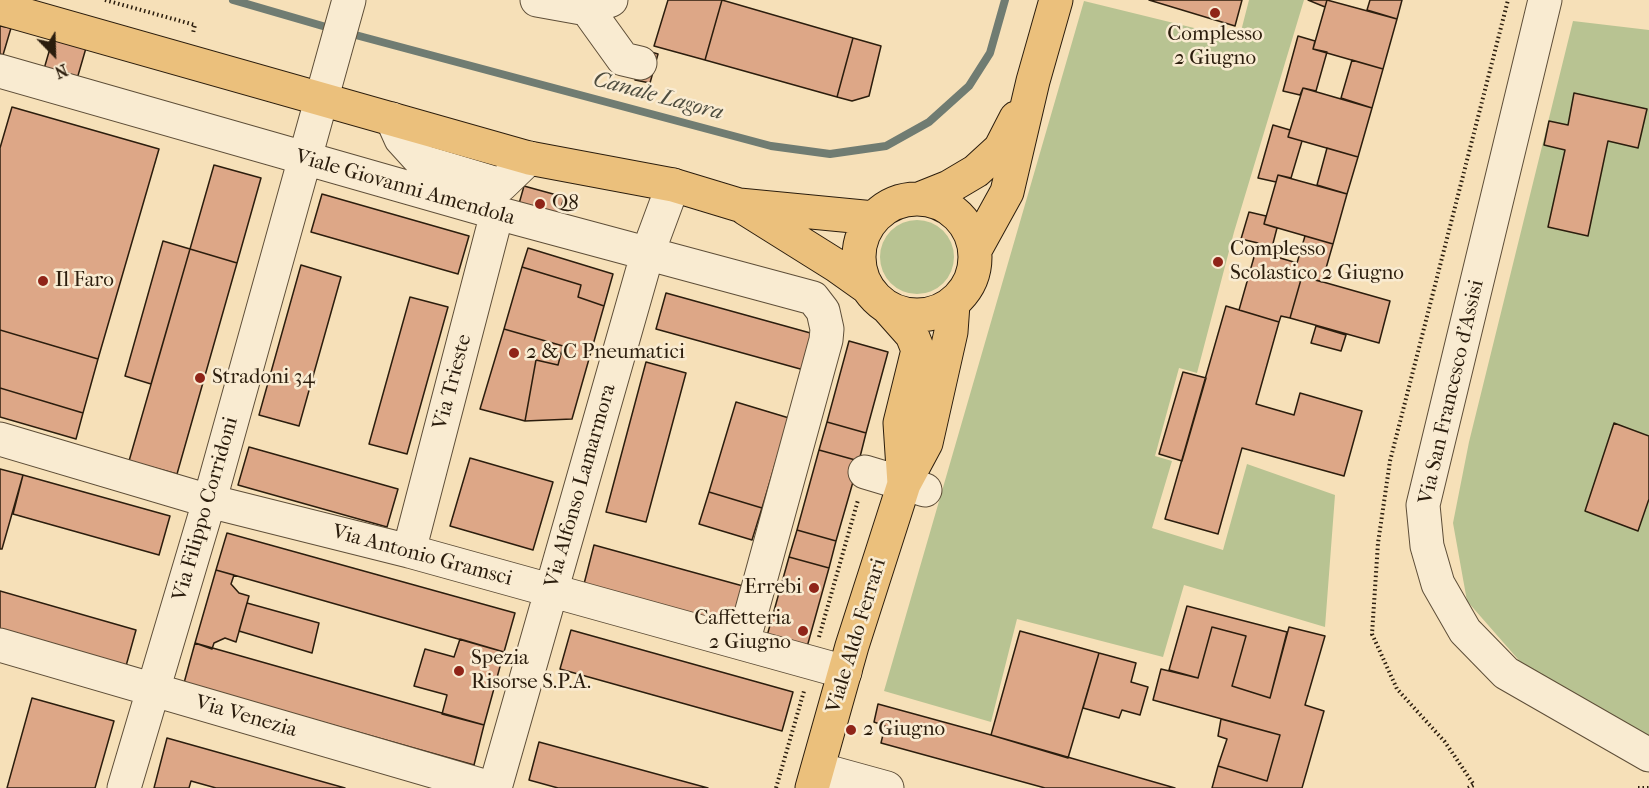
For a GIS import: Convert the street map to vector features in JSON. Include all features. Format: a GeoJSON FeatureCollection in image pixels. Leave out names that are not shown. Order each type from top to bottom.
{"type":"FeatureCollection","features":[{"type":"Feature","properties":{"kind":"main road"},"geometry":{"type":"LineString","coordinates":[[739,205],[837,266],[903,314],[921,316],[938,312],[953,304],[972,280],[975,250],[1007,192],[1033,81],[1056,0]]}},
{"type":"Feature","properties":{"kind":"main road"},"geometry":{"type":"LineString","coordinates":[[0,8],[529,158],[673,185],[739,205],[874,218]]}},
{"type":"Feature","properties":{"kind":"main road"},"geometry":{"type":"LineString","coordinates":[[878,298],[859,260],[865,230],[874,218],[896,203],[920,199],[949,187],[976,171],[1000,149],[1033,81]]}},
{"type":"Feature","properties":{"kind":"main road"},"geometry":{"type":"LineString","coordinates":[[920,199],[933,201],[957,214],[966,224],[975,250]]}},
{"type":"Feature","properties":{"kind":"main road","name":"Viale Aldo Ferrari"},"geometry":{"type":"LineString","coordinates":[[878,298],[912,335],[918,350],[900,423],[914,487]]}},
{"type":"Feature","properties":{"kind":"main road","name":"Viale Aldo Ferrari"},"geometry":{"type":"LineString","coordinates":[[815,779],[845,672],[914,487],[951,332],[953,304]]}},
{"type":"Feature","properties":{"kind":"street","name":"Via Filippo Corridoni"},"geometry":{"type":"LineString","coordinates":[[124,788],[209,501],[349,0]]}},
{"type":"Feature","properties":{"kind":"street"},"geometry":{"type":"LineString","coordinates":[[537,0],[599,4],[623,59],[640,63]]}},
{"type":"Feature","properties":{"kind":"street","name":"Via San Francesco d'Assisi"},"geometry":{"type":"LineString","coordinates":[[1545,0],[1423,505],[1426,546],[1438,584],[1465,631],[1506,673],[1649,755]]}},
{"type":"Feature","properties":{"kind":"street","name":"Viale Giovanni Amendola"},"geometry":{"type":"LineString","coordinates":[[2,78],[647,255],[813,298],[823,311],[827,329],[826,340],[743,643]]}},
{"type":"Feature","properties":{"kind":"street","name":"Via Alfonso Lamarmora"},"geometry":{"type":"LineString","coordinates":[[493,788],[647,255],[673,185]]}},
{"type":"Feature","properties":{"kind":"street","name":"Via Trieste"},"geometry":{"type":"LineString","coordinates":[[409,551],[497,213]]}},
{"type":"Feature","properties":{"kind":"street","name":"Via Antonio Gramsci"},"geometry":{"type":"LineString","coordinates":[[0,439],[209,501],[409,551],[845,672]]}},
{"type":"Feature","properties":{"kind":"street"},"geometry":{"type":"LineString","coordinates":[[865,472],[914,487]]}},
{"type":"Feature","properties":{"kind":"street","name":"Via Venezia"},"geometry":{"type":"LineString","coordinates":[[0,645],[493,788]]}},
{"type":"Feature","properties":{"kind":"street"},"geometry":{"type":"LineString","coordinates":[[815,779],[870,785]]}},
{"type":"Feature","properties":{"kind":"path"},"geometry":{"type":"LineString","coordinates":[[776,788],[865,472]]}},
{"type":"Feature","properties":{"kind":"path"},"geometry":{"type":"LineString","coordinates":[[1638,788],[1649,788]]}},
{"type":"Feature","properties":{"kind":"green space"},"geometry":{"type":"Polygon","coordinates":[[[1249,0],[1304,0],[1234,232],[1197,373],[1179,368],[1155,456],[1172,461],[1152,528],[1223,550],[1247,464],[1335,495],[1325,627],[1184,585],[1163,657],[1017,619],[991,722],[884,691],[1084,1],[1239,39],[1249,0]]]}},
{"type":"Feature","properties":{"kind":"green space"},"geometry":{"type":"Polygon","coordinates":[[[1573,21],[1649,30],[1649,739],[1531,674],[1467,601],[1453,523],[1469,442],[1573,21]]]}},
{"type":"Feature","properties":{"kind":"green space"},"geometry":{"type":"Polygon","coordinates":[[[910,220],[924,220],[938,226],[948,236],[954,250],[954,264],[948,278],[938,288],[924,294],[910,294],[896,288],[886,278],[880,264],[880,250],[886,236],[896,226],[910,220]]]}},
{"type":"Feature","properties":{"kind":"building"},"geometry":{"type":"Polygon","coordinates":[[[668,0],[722,0],[705,60],[654,46],[668,0]]]}},
{"type":"Feature","properties":{"kind":"building"},"geometry":{"type":"Polygon","coordinates":[[[722,0],[853,38],[837,97],[705,60],[722,0]]]}},
{"type":"Feature","properties":{"kind":"building","name":"Complesso 2 Giugno"},"geometry":{"type":"Polygon","coordinates":[[[1149,0],[1242,0],[1235,26],[1149,0]]]}},
{"type":"Feature","properties":{"kind":"building"},"geometry":{"type":"Polygon","coordinates":[[[1308,0],[1327,0],[1325,7],[1308,0]]]}},
{"type":"Feature","properties":{"kind":"building"},"geometry":{"type":"Polygon","coordinates":[[[1327,0],[1397,19],[1383,69],[1313,49],[1327,0]]]}},
{"type":"Feature","properties":{"kind":"building"},"geometry":{"type":"Polygon","coordinates":[[[1370,0],[1402,0],[1397,19],[1367,10],[1370,0]]]}},
{"type":"Feature","properties":{"kind":"building"},"geometry":{"type":"Polygon","coordinates":[[[0,26],[11,28],[3,55],[0,54],[0,26]]]}},
{"type":"Feature","properties":{"kind":"building"},"geometry":{"type":"Polygon","coordinates":[[[1298,36],[1315,41],[1313,49],[1327,52],[1316,91],[1303,88],[1300,95],[1283,91],[1298,36]]]}},
{"type":"Feature","properties":{"kind":"building"},"geometry":{"type":"Polygon","coordinates":[[[53,38],[86,48],[77,79],[44,69],[53,38]]]}},
{"type":"Feature","properties":{"kind":"building"},"geometry":{"type":"Polygon","coordinates":[[[853,38],[881,46],[869,96],[852,101],[837,97],[853,38]]]}},
{"type":"Feature","properties":{"kind":"building"},"geometry":{"type":"Polygon","coordinates":[[[644,50],[658,54],[650,83],[635,80],[644,50]]]}},
{"type":"Feature","properties":{"kind":"building"},"geometry":{"type":"Polygon","coordinates":[[[1352,60],[1383,69],[1372,108],[1341,98],[1352,60]]]}},
{"type":"Feature","properties":{"kind":"building"},"geometry":{"type":"Polygon","coordinates":[[[1303,88],[1372,108],[1358,157],[1288,137],[1303,88]]]}},
{"type":"Feature","properties":{"kind":"building"},"geometry":{"type":"Polygon","coordinates":[[[1574,93],[1647,109],[1638,148],[1608,141],[1588,236],[1548,227],[1565,150],[1544,145],[1549,121],[1568,125],[1574,93]]]}},
{"type":"Feature","properties":{"kind":"building"},"geometry":{"type":"Polygon","coordinates":[[[12,107],[159,149],[98,359],[0,330],[0,148],[12,107]]]}},
{"type":"Feature","properties":{"kind":"building"},"geometry":{"type":"Polygon","coordinates":[[[1273,125],[1290,130],[1288,137],[1302,141],[1291,178],[1278,175],[1276,182],[1258,178],[1273,125]]]}},
{"type":"Feature","properties":{"kind":"building"},"geometry":{"type":"Polygon","coordinates":[[[1327,148],[1358,157],[1347,194],[1317,185],[1327,148]]]}},
{"type":"Feature","properties":{"kind":"building"},"geometry":{"type":"Polygon","coordinates":[[[214,165],[261,178],[237,263],[190,249],[214,165]]]}},
{"type":"Feature","properties":{"kind":"building"},"geometry":{"type":"Polygon","coordinates":[[[1278,175],[1347,194],[1333,244],[1264,224],[1278,175]]]}},
{"type":"Feature","properties":{"kind":"building","name":"Q8"},"geometry":{"type":"Polygon","coordinates":[[[524,186],[564,197],[557,222],[517,211],[524,186]]]}},
{"type":"Feature","properties":{"kind":"building"},"geometry":{"type":"Polygon","coordinates":[[[322,194],[469,236],[458,274],[311,232],[322,194]]]}},
{"type":"Feature","properties":{"kind":"building"},"geometry":{"type":"Polygon","coordinates":[[[1249,212],[1266,216],[1264,224],[1277,228],[1270,255],[1297,263],[1305,236],[1333,244],[1322,282],[1302,276],[1290,318],[1281,316],[1279,322],[1239,310],[1258,243],[1241,239],[1249,212]]]}},
{"type":"Feature","properties":{"kind":"building"},"geometry":{"type":"Polygon","coordinates":[[[163,241],[190,249],[151,384],[125,376],[163,241]]]}},
{"type":"Feature","properties":{"kind":"building"},"geometry":{"type":"Polygon","coordinates":[[[528,248],[613,274],[604,306],[578,297],[581,285],[522,267],[528,248]]]}},
{"type":"Feature","properties":{"kind":"building"},"geometry":{"type":"Polygon","coordinates":[[[190,249],[237,263],[177,474],[129,461],[190,249]]]}},
{"type":"Feature","properties":{"kind":"building"},"geometry":{"type":"Polygon","coordinates":[[[301,265],[341,277],[299,426],[259,415],[301,265]]]}},
{"type":"Feature","properties":{"kind":"building"},"geometry":{"type":"Polygon","coordinates":[[[522,267],[581,285],[578,297],[604,306],[572,419],[525,421],[536,360],[558,365],[563,346],[504,329],[522,267]]]}},
{"type":"Feature","properties":{"kind":"building"},"geometry":{"type":"Polygon","coordinates":[[[1302,276],[1390,301],[1379,343],[1290,318],[1302,276]]]}},
{"type":"Feature","properties":{"kind":"building"},"geometry":{"type":"Polygon","coordinates":[[[666,293],[814,334],[804,370],[656,329],[666,293]]]}},
{"type":"Feature","properties":{"kind":"building"},"geometry":{"type":"Polygon","coordinates":[[[410,297],[448,307],[407,454],[369,444],[410,297]]]}},
{"type":"Feature","properties":{"kind":"building"},"geometry":{"type":"Polygon","coordinates":[[[1226,306],[1279,322],[1256,404],[1294,415],[1300,393],[1362,411],[1344,476],[1242,448],[1218,534],[1165,519],[1226,306]]]}},
{"type":"Feature","properties":{"kind":"building"},"geometry":{"type":"Polygon","coordinates":[[[1316,326],[1346,335],[1341,351],[1311,343],[1316,326]]]}},
{"type":"Feature","properties":{"kind":"building"},"geometry":{"type":"Polygon","coordinates":[[[504,329],[563,346],[558,365],[536,360],[525,421],[480,409],[504,329]]]}},
{"type":"Feature","properties":{"kind":"building"},"geometry":{"type":"Polygon","coordinates":[[[0,330],[98,359],[83,413],[0,388],[0,330]]]}},
{"type":"Feature","properties":{"kind":"building"},"geometry":{"type":"Polygon","coordinates":[[[849,341],[888,352],[866,433],[827,422],[849,341]]]}},
{"type":"Feature","properties":{"kind":"building"},"geometry":{"type":"Polygon","coordinates":[[[646,362],[686,373],[646,522],[606,512],[646,362]]]}},
{"type":"Feature","properties":{"kind":"building"},"geometry":{"type":"Polygon","coordinates":[[[1183,372],[1206,378],[1182,461],[1159,454],[1183,372]]]}},
{"type":"Feature","properties":{"kind":"building"},"geometry":{"type":"Polygon","coordinates":[[[0,388],[83,413],[76,439],[0,417],[0,388]]]}},
{"type":"Feature","properties":{"kind":"building"},"geometry":{"type":"Polygon","coordinates":[[[736,402],[789,418],[762,508],[709,492],[736,402]]]}},
{"type":"Feature","properties":{"kind":"building"},"geometry":{"type":"Polygon","coordinates":[[[827,422],[866,433],[859,461],[819,450],[827,422]]]}},
{"type":"Feature","properties":{"kind":"building"},"geometry":{"type":"Polygon","coordinates":[[[1614,423],[1649,436],[1649,499],[1638,531],[1585,511],[1614,423]]]}},
{"type":"Feature","properties":{"kind":"building"},"geometry":{"type":"Polygon","coordinates":[[[249,447],[398,489],[387,527],[238,485],[249,447]]]}},
{"type":"Feature","properties":{"kind":"building"},"geometry":{"type":"Polygon","coordinates":[[[819,450],[859,461],[836,541],[797,530],[819,450]]]}},
{"type":"Feature","properties":{"kind":"building"},"geometry":{"type":"Polygon","coordinates":[[[470,458],[553,482],[533,550],[450,526],[470,458]]]}},
{"type":"Feature","properties":{"kind":"building"},"geometry":{"type":"Polygon","coordinates":[[[0,469],[23,475],[2,549],[0,549],[0,469]]]}},
{"type":"Feature","properties":{"kind":"building"},"geometry":{"type":"Polygon","coordinates":[[[23,475],[170,516],[159,555],[13,514],[23,475]]]}},
{"type":"Feature","properties":{"kind":"building"},"geometry":{"type":"Polygon","coordinates":[[[709,492],[762,508],[752,540],[699,524],[709,492]]]}},
{"type":"Feature","properties":{"kind":"building"},"geometry":{"type":"Polygon","coordinates":[[[797,530],[836,541],[829,568],[789,557],[797,530]]]}},
{"type":"Feature","properties":{"kind":"building"},"geometry":{"type":"Polygon","coordinates":[[[227,533],[515,613],[504,652],[216,570],[227,533]]]}},
{"type":"Feature","properties":{"kind":"building"},"geometry":{"type":"Polygon","coordinates":[[[594,545],[743,586],[732,625],[584,584],[594,545]]]}},
{"type":"Feature","properties":{"kind":"building"},"geometry":{"type":"Polygon","coordinates":[[[789,557],[829,568],[807,647],[767,636],[789,557]]]}},
{"type":"Feature","properties":{"kind":"building"},"geometry":{"type":"Polygon","coordinates":[[[216,570],[234,575],[231,584],[239,593],[249,596],[236,642],[225,638],[214,643],[212,649],[195,643],[216,570]]]}},
{"type":"Feature","properties":{"kind":"building"},"geometry":{"type":"Polygon","coordinates":[[[0,591],[136,630],[126,666],[0,630],[0,591]]]}},
{"type":"Feature","properties":{"kind":"building"},"geometry":{"type":"Polygon","coordinates":[[[247,603],[319,623],[312,653],[239,631],[247,603]]]}},
{"type":"Feature","properties":{"kind":"building"},"geometry":{"type":"Polygon","coordinates":[[[1187,606],[1287,632],[1270,698],[1232,686],[1246,636],[1212,627],[1198,678],[1169,670],[1187,606]]]}},
{"type":"Feature","properties":{"kind":"building"},"geometry":{"type":"Polygon","coordinates":[[[1212,627],[1246,636],[1232,686],[1270,698],[1289,627],[1325,636],[1305,705],[1324,711],[1302,788],[1212,788],[1218,766],[1267,781],[1280,735],[1153,700],[1161,669],[1198,678],[1212,627]]]}},
{"type":"Feature","properties":{"kind":"building"},"geometry":{"type":"Polygon","coordinates":[[[571,630],[793,692],[782,731],[560,669],[571,630]]]}},
{"type":"Feature","properties":{"kind":"building"},"geometry":{"type":"Polygon","coordinates":[[[1020,631],[1099,653],[1068,758],[991,735],[1020,631]]]}},
{"type":"Feature","properties":{"kind":"building","name":"Spezia Risorse S.P.A."},"geometry":{"type":"Polygon","coordinates":[[[460,639],[504,652],[484,725],[442,714],[447,695],[414,686],[425,649],[454,657],[460,639]]]}},
{"type":"Feature","properties":{"kind":"building"},"geometry":{"type":"Polygon","coordinates":[[[195,643],[484,725],[474,765],[184,683],[195,643]]]}},
{"type":"Feature","properties":{"kind":"building"},"geometry":{"type":"Polygon","coordinates":[[[1099,653],[1136,663],[1131,682],[1148,687],[1140,715],[1122,710],[1119,718],[1083,708],[1099,653]]]}},
{"type":"Feature","properties":{"kind":"building"},"geometry":{"type":"Polygon","coordinates":[[[32,698],[114,721],[95,788],[7,788],[32,698]]]}},
{"type":"Feature","properties":{"kind":"building"},"geometry":{"type":"Polygon","coordinates":[[[878,704],[1175,788],[1045,788],[881,743],[885,726],[874,722],[878,704]]]}},
{"type":"Feature","properties":{"kind":"building"},"geometry":{"type":"Polygon","coordinates":[[[1221,719],[1280,735],[1267,781],[1218,766],[1227,739],[1218,736],[1221,719]]]}},
{"type":"Feature","properties":{"kind":"building"},"geometry":{"type":"Polygon","coordinates":[[[167,738],[345,788],[216,788],[191,781],[189,788],[154,788],[167,738]]]}},
{"type":"Feature","properties":{"kind":"building"},"geometry":{"type":"Polygon","coordinates":[[[539,742],[708,788],[558,788],[529,780],[539,742]]]}},
{"type":"Feature","properties":{"kind":"waterway","name":"Canale Lagora"},"geometry":{"type":"LineString","coordinates":[[233,0],[333,29]]}},
{"type":"Feature","properties":{"kind":"waterway","name":"Canale Lagora"},"geometry":{"type":"LineString","coordinates":[[348,33],[771,146],[830,154],[886,146],[929,122],[969,86],[990,53],[1005,0]]}},
{"type":"Feature","properties":{"kind":"place","name":"Complesso 2 Giugno"},"geometry":{"type":"Point","coordinates":[1215,13]}},
{"type":"Feature","properties":{"kind":"place","name":"Q8"},"geometry":{"type":"Point","coordinates":[540,204]}},
{"type":"Feature","properties":{"kind":"place","name":"Complesso Scolastico 2 Giugno"},"geometry":{"type":"Point","coordinates":[1218,262]}},
{"type":"Feature","properties":{"kind":"place","name":"Il Faro"},"geometry":{"type":"Point","coordinates":[43,281]}},
{"type":"Feature","properties":{"kind":"place","name":"2 & C Pneumatici"},"geometry":{"type":"Point","coordinates":[514,353]}},
{"type":"Feature","properties":{"kind":"place","name":"Stradoni 34"},"geometry":{"type":"Point","coordinates":[200,378]}},
{"type":"Feature","properties":{"kind":"place","name":"Errebi"},"geometry":{"type":"Point","coordinates":[814,588]}},
{"type":"Feature","properties":{"kind":"place","name":"Caffetteria 2 Giugno"},"geometry":{"type":"Point","coordinates":[803,631]}},
{"type":"Feature","properties":{"kind":"place","name":"Spezia Risorse S.P.A."},"geometry":{"type":"Point","coordinates":[459,671]}},
{"type":"Feature","properties":{"kind":"place","name":"2 Giugno"},"geometry":{"type":"Point","coordinates":[851,730]}}]}
